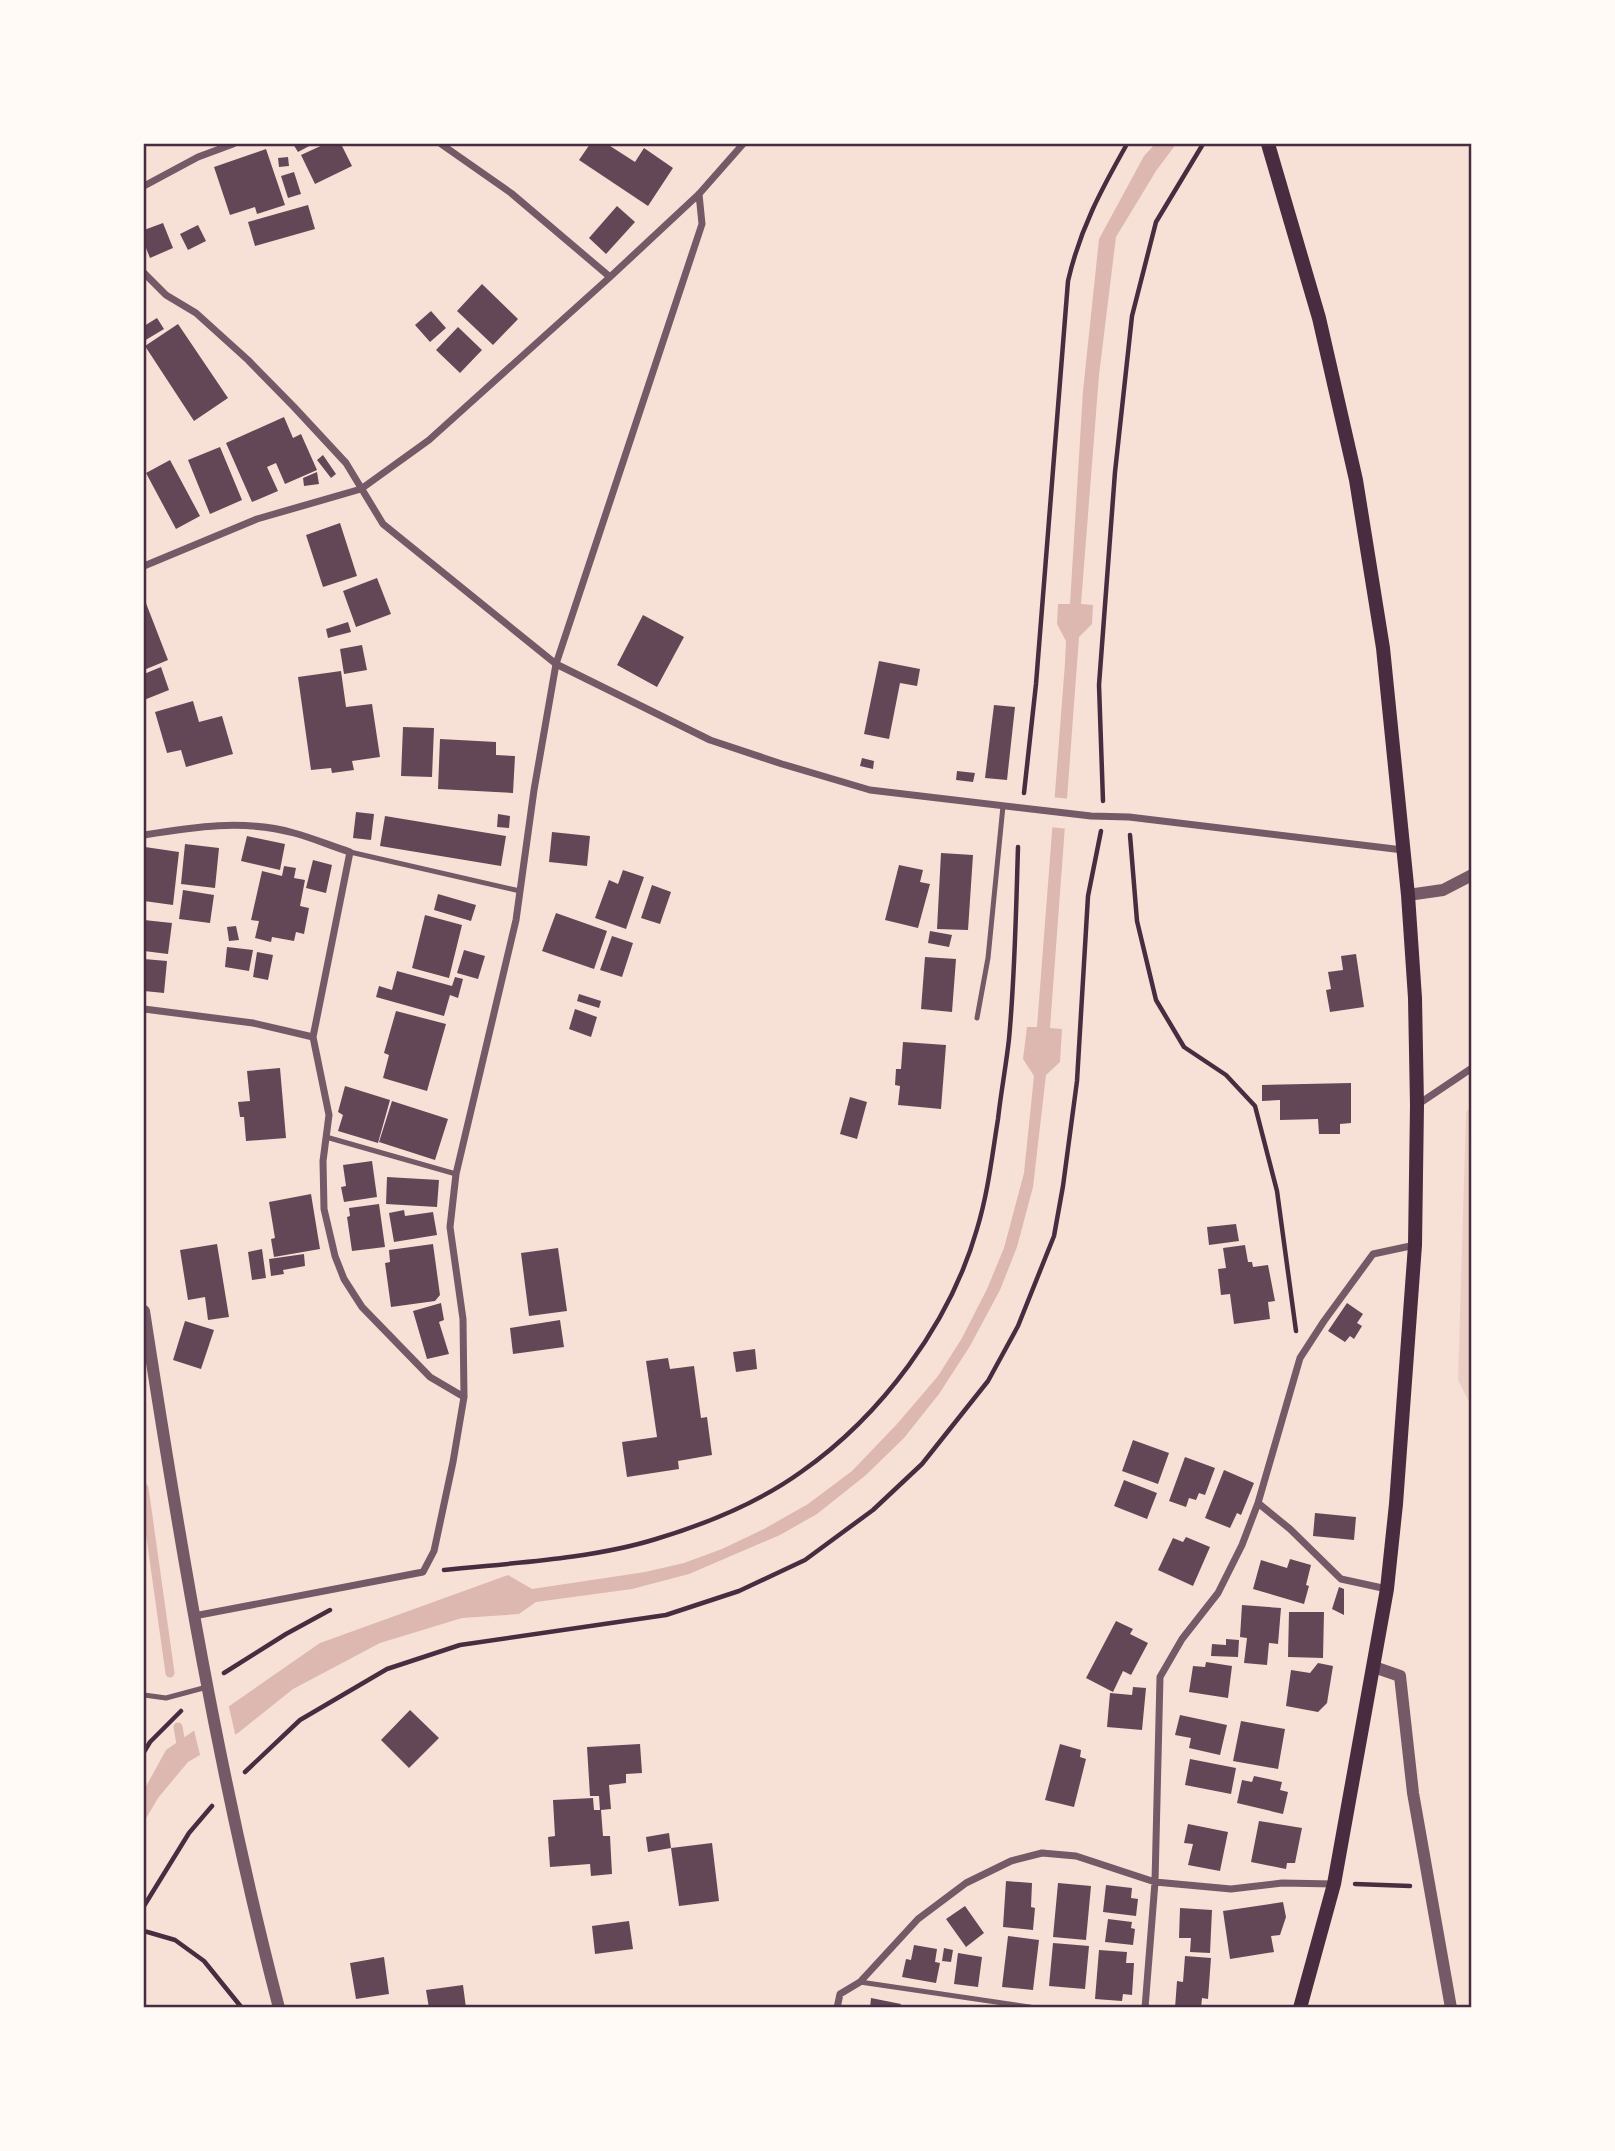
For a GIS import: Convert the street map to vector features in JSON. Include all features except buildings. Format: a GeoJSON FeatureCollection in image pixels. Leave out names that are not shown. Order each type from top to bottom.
{"type":"FeatureCollection","features":[{"type":"Feature","properties":{"kind":"main road"},"geometry":{"type":"LineString","coordinates":[[1268,144],[1319,318],[1356,480],[1383,648],[1405,850],[1415,998],[1418,1105],[1415,1245],[1387,1589],[1334,1884],[1300,2007]]}},
{"type":"Feature","properties":{"kind":"street"},"geometry":{"type":"LineString","coordinates":[[144,186],[198,157],[233,144]]}},
{"type":"Feature","properties":{"kind":"street"},"geometry":{"type":"LineString","coordinates":[[441,144],[511,193],[610,277]]}},
{"type":"Feature","properties":{"kind":"street"},"geometry":{"type":"LineString","coordinates":[[144,566],[257,519],[361,489],[429,440],[610,277],[699,194],[743,144]]}},
{"type":"Feature","properties":{"kind":"street"},"geometry":{"type":"LineString","coordinates":[[194,1616],[423,1572],[434,1551],[464,1397],[463,1319],[450,1227],[456,1174],[516,920],[534,790],[556,663],[702,224],[699,194]]}},
{"type":"Feature","properties":{"kind":"street"},"geometry":{"type":"LineString","coordinates":[[144,273],[166,295],[195,313],[248,360],[346,463],[383,524],[556,663],[710,740],[870,790],[1405,850]]}},
{"type":"Feature","properties":{"kind":"street"},"geometry":{"type":"LineString","coordinates":[[144,835],[217,825],[259,826],[294,833],[350,852],[313,1037],[329,1115],[322,1173],[324,1209],[335,1256],[344,1279],[362,1307],[388,1337],[430,1377],[464,1397]]}},
{"type":"Feature","properties":{"kind":"street"},"geometry":{"type":"LineString","coordinates":[[1408,895],[1443,890],[1472,875]]}},
{"type":"Feature","properties":{"kind":"street"},"geometry":{"type":"LineString","coordinates":[[144,1009],[253,1023],[313,1037]]}},
{"type":"Feature","properties":{"kind":"street"},"geometry":{"type":"LineString","coordinates":[[1418,1105],[1472,1068]]}},
{"type":"Feature","properties":{"kind":"street"},"geometry":{"type":"LineString","coordinates":[[1145,2007],[1155,1882],[1160,1677],[1182,1639],[1218,1593],[1242,1545],[1258,1503],[1300,1358],[1373,1254],[1415,1245]]}},
{"type":"Feature","properties":{"kind":"street"},"geometry":{"type":"LineString","coordinates":[[144,1311],[208,1692],[255,1918],[279,2007]]}},
{"type":"Feature","properties":{"kind":"street"},"geometry":{"type":"LineString","coordinates":[[1258,1503],[1290,1529],[1341,1579],[1387,1589]]}},
{"type":"Feature","properties":{"kind":"street"},"geometry":{"type":"LineString","coordinates":[[1374,1667],[1400,1676],[1413,1793],[1451,2007]]}},
{"type":"Feature","properties":{"kind":"street"},"geometry":{"type":"LineString","coordinates":[[837,2007],[840,1994],[860,1982],[918,1919],[966,1882],[1011,1861],[1041,1853],[1076,1856],[1155,1882],[1231,1889],[1282,1883],[1334,1884]]}},
{"type":"Feature","properties":{"kind":"lane"},"geometry":{"type":"LineString","coordinates":[[977,1018],[988,958],[1003,806]]}},
{"type":"Feature","properties":{"kind":"lane"},"geometry":{"type":"LineString","coordinates":[[350,852],[520,891]]}},
{"type":"Feature","properties":{"kind":"lane"},"geometry":{"type":"LineString","coordinates":[[326,1137],[456,1174]]}},
{"type":"Feature","properties":{"kind":"lane"},"geometry":{"type":"LineString","coordinates":[[144,1695],[166,1698],[208,1692]]}},
{"type":"Feature","properties":{"kind":"lane"},"geometry":{"type":"LineString","coordinates":[[860,1982],[1036,2007]]}},
{"type":"Feature","properties":{"kind":"path"},"geometry":{"type":"LineString","coordinates":[[1024,784],[1036,684],[1068,281],[1076,248],[1092,207],[1127,144]]}},
{"type":"Feature","properties":{"kind":"path"},"geometry":{"type":"LineString","coordinates":[[144,1906],[189,1833],[226,1782],[300,1720],[387,1669],[460,1645],[666,1615],[739,1591],[805,1560],[873,1510],[922,1464],[988,1381],[1018,1326],[1054,1236],[1063,1186],[1077,1081],[1088,896],[1104,816],[1099,685],[1115,472],[1132,316],[1156,222],[1203,144]]}},
{"type":"Feature","properties":{"kind":"path"},"geometry":{"type":"LineString","coordinates":[[1129,817],[1137,921],[1156,1000],[1185,1047],[1226,1075],[1255,1106],[1277,1191],[1300,1358]]}},
{"type":"Feature","properties":{"kind":"path"},"geometry":{"type":"LineString","coordinates":[[439,1571],[625,1547],[676,1533],[726,1513],[801,1472],[869,1413],[895,1383],[919,1352],[959,1277],[976,1231],[991,1173],[1009,1041],[1018,846]]}},
{"type":"Feature","properties":{"kind":"path"},"geometry":{"type":"LineString","coordinates":[[222,1674],[286,1634],[335,1608]]}},
{"type":"Feature","properties":{"kind":"path"},"geometry":{"type":"LineString","coordinates":[[144,1752],[150,1742],[187,1705]]}},
{"type":"Feature","properties":{"kind":"path"},"geometry":{"type":"LineString","coordinates":[[1334,1884],[1428,1887]]}},
{"type":"Feature","properties":{"kind":"path"},"geometry":{"type":"LineString","coordinates":[[144,1931],[175,1940],[204,1961],[242,2007]]}},
{"type":"Feature","properties":{"kind":"shaded area"},"geometry":{"type":"Polygon","coordinates":[[[1155,144],[1176,144],[1156,171],[1116,237],[1099,375],[1081,604],[1093,605],[1092,624],[1079,637],[1050,1028],[1062,1029],[1060,1062],[1046,1075],[1033,1187],[1017,1247],[1000,1290],[970,1346],[939,1394],[904,1438],[866,1475],[817,1514],[780,1535],[689,1574],[632,1589],[536,1602],[519,1614],[462,1618],[380,1643],[293,1689],[238,1733],[188,1762],[158,1798],[144,1822],[144,1790],[166,1750],[320,1643],[508,1575],[532,1589],[645,1572],[684,1563],[722,1549],[808,1504],[852,1471],[897,1424],[938,1376],[962,1338],[1004,1248],[1024,1173],[1034,1076],[1023,1059],[1027,1027],[1037,1027],[1065,663],[1066,641],[1057,624],[1058,604],[1070,604],[1083,391],[1099,239],[1144,156],[1155,144]]]}},
{"type":"Feature","properties":{"kind":"shaded area"},"geometry":{"type":"Polygon","coordinates":[[[1471,1107],[1471,1406],[1458,1380],[1466,1112],[1471,1107]]]}},
{"type":"Feature","properties":{"kind":"pier"},"geometry":{"type":"Polygon","coordinates":[[[1051,797],[1071,799],[1069,829],[1049,827],[1051,797]]]}},
{"type":"Feature","properties":{"kind":"pier"},"geometry":{"type":"Polygon","coordinates":[[[228,1703],[236,1738],[201,1759],[193,1726],[228,1703]]]}},
{"type":"Feature","properties":{"kind":"waterway"},"geometry":{"type":"LineString","coordinates":[[144,1488],[170,1673]]}},
{"type":"Feature","properties":{"kind":"waterway"},"geometry":{"type":"LineString","coordinates":[[178,1727],[182,1750]]}}]}
